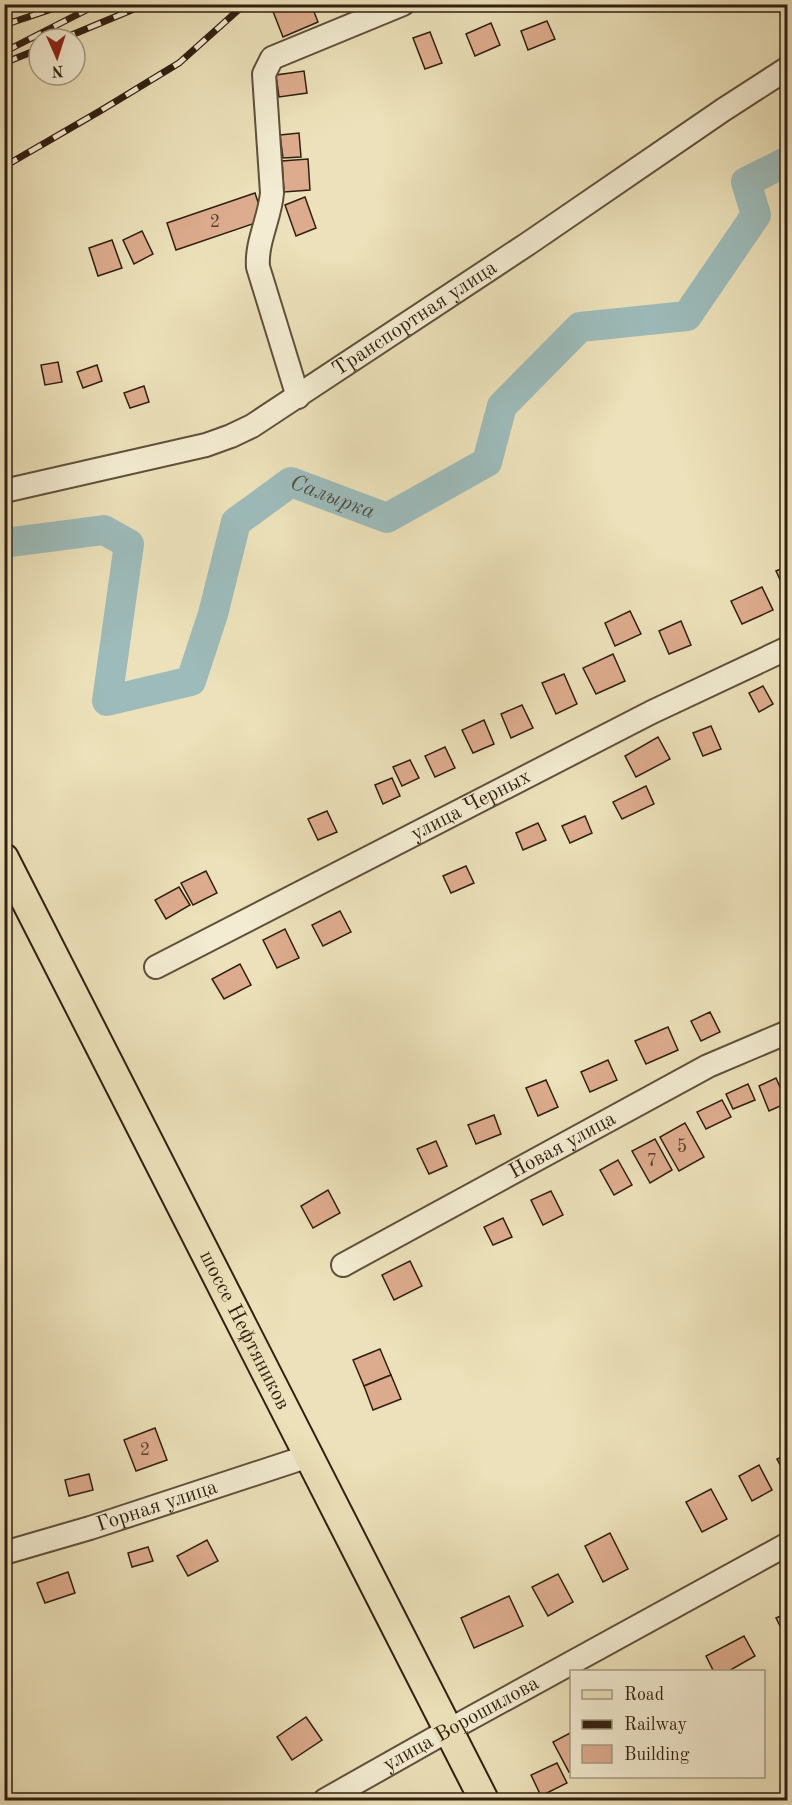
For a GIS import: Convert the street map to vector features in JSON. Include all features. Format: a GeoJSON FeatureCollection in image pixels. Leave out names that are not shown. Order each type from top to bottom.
{"type":"FeatureCollection","features":[{"type":"Feature","properties":{"kind":"main road","name":"шоссе Нефтяников"},"geometry":{"type":"LineString","coordinates":[[4,858],[484,1800]]}},
{"type":"Feature","properties":{"kind":"street"},"geometry":{"type":"LineString","coordinates":[[298,397],[258,267],[257,255],[271,206],[272,193],[264,74],[272,58],[403,4]]}},
{"type":"Feature","properties":{"kind":"street","name":"Транспортная улица"},"geometry":{"type":"LineString","coordinates":[[4,491],[206,445],[252,426],[500,263],[788,68]]}},
{"type":"Feature","properties":{"kind":"street","name":"улица Черных"},"geometry":{"type":"LineString","coordinates":[[156,967],[651,712],[788,648]]}},
{"type":"Feature","properties":{"kind":"street","name":"Новая улица"},"geometry":{"type":"LineString","coordinates":[[343,1265],[708,1066],[788,1032]]}},
{"type":"Feature","properties":{"kind":"street","name":"Горная улица"},"geometry":{"type":"LineString","coordinates":[[4,1553],[309,1456]]}},
{"type":"Feature","properties":{"kind":"street","name":"улица Ворошилова"},"geometry":{"type":"LineString","coordinates":[[325,1800],[788,1544]]}},
{"type":"Feature","properties":{"kind":"building"},"geometry":{"type":"Polygon","coordinates":[[[283,4],[311,4],[318,22],[283,37],[272,9],[283,4]]]}},
{"type":"Feature","properties":{"kind":"building"},"geometry":{"type":"Polygon","coordinates":[[[547,21],[555,39],[528,50],[521,31],[547,21]]]}},
{"type":"Feature","properties":{"kind":"building"},"geometry":{"type":"Polygon","coordinates":[[[491,23],[500,45],[475,56],[466,34],[491,23]]]}},
{"type":"Feature","properties":{"kind":"building"},"geometry":{"type":"Polygon","coordinates":[[[430,32],[442,63],[425,69],[413,38],[430,32]]]}},
{"type":"Feature","properties":{"kind":"building"},"geometry":{"type":"Polygon","coordinates":[[[304,71],[307,93],[279,97],[276,75],[304,71]]]}},
{"type":"Feature","properties":{"kind":"building"},"geometry":{"type":"Polygon","coordinates":[[[299,133],[301,157],[283,158],[280,135],[299,133]]]}},
{"type":"Feature","properties":{"kind":"building"},"geometry":{"type":"Polygon","coordinates":[[[308,159],[310,190],[284,192],[282,161],[308,159]]]}},
{"type":"Feature","properties":{"kind":"building"},"geometry":{"type":"Polygon","coordinates":[[[255,193],[264,220],[176,250],[167,223],[255,193]]]}},
{"type":"Feature","properties":{"kind":"building"},"geometry":{"type":"Polygon","coordinates":[[[305,197],[316,228],[296,236],[285,205],[305,197]]]}},
{"type":"Feature","properties":{"kind":"building"},"geometry":{"type":"Polygon","coordinates":[[[142,231],[153,254],[134,264],[123,240],[142,231]]]}},
{"type":"Feature","properties":{"kind":"building"},"geometry":{"type":"Polygon","coordinates":[[[112,240],[122,268],[98,276],[89,248],[112,240]]]}},
{"type":"Feature","properties":{"kind":"building"},"geometry":{"type":"Polygon","coordinates":[[[58,362],[62,382],[45,385],[41,365],[58,362]]]}},
{"type":"Feature","properties":{"kind":"building"},"geometry":{"type":"Polygon","coordinates":[[[97,365],[102,381],[83,388],[77,372],[97,365]]]}},
{"type":"Feature","properties":{"kind":"building"},"geometry":{"type":"Polygon","coordinates":[[[144,386],[149,402],[130,408],[124,393],[144,386]]]}},
{"type":"Feature","properties":{"kind":"building"},"geometry":{"type":"Polygon","coordinates":[[[788,566],[788,597],[776,571],[788,566]]]}},
{"type":"Feature","properties":{"kind":"building"},"geometry":{"type":"Polygon","coordinates":[[[762,587],[773,610],[742,624],[731,601],[762,587]]]}},
{"type":"Feature","properties":{"kind":"building"},"geometry":{"type":"Polygon","coordinates":[[[630,611],[641,634],[615,646],[605,623],[630,611]]]}},
{"type":"Feature","properties":{"kind":"building"},"geometry":{"type":"Polygon","coordinates":[[[681,621],[691,645],[669,654],[659,631],[681,621]]]}},
{"type":"Feature","properties":{"kind":"building"},"geometry":{"type":"Polygon","coordinates":[[[613,654],[625,681],[596,694],[583,668],[613,654]]]}},
{"type":"Feature","properties":{"kind":"building"},"geometry":{"type":"Polygon","coordinates":[[[564,674],[577,704],[556,714],[542,683],[564,674]]]}},
{"type":"Feature","properties":{"kind":"building"},"geometry":{"type":"Polygon","coordinates":[[[763,686],[773,704],[759,712],[749,693],[763,686]]]}},
{"type":"Feature","properties":{"kind":"building"},"geometry":{"type":"Polygon","coordinates":[[[522,705],[533,728],[511,738],[501,714],[522,705]]]}},
{"type":"Feature","properties":{"kind":"building"},"geometry":{"type":"Polygon","coordinates":[[[484,720],[494,744],[473,753],[462,730],[484,720]]]}},
{"type":"Feature","properties":{"kind":"building"},"geometry":{"type":"Polygon","coordinates":[[[711,726],[721,749],[703,756],[693,733],[711,726]]]}},
{"type":"Feature","properties":{"kind":"building"},"geometry":{"type":"Polygon","coordinates":[[[658,737],[670,759],[636,777],[625,756],[658,737]]]}},
{"type":"Feature","properties":{"kind":"building"},"geometry":{"type":"Polygon","coordinates":[[[445,747],[455,768],[435,777],[425,756],[445,747]]]}},
{"type":"Feature","properties":{"kind":"building"},"geometry":{"type":"Polygon","coordinates":[[[410,760],[419,778],[402,786],[393,767],[410,760]]]}},
{"type":"Feature","properties":{"kind":"building"},"geometry":{"type":"Polygon","coordinates":[[[392,778],[400,796],[383,804],[375,785],[392,778]]]}},
{"type":"Feature","properties":{"kind":"building"},"geometry":{"type":"Polygon","coordinates":[[[646,786],[654,804],[622,819],[613,802],[646,786]]]}},
{"type":"Feature","properties":{"kind":"building"},"geometry":{"type":"Polygon","coordinates":[[[327,811],[337,832],[318,840],[308,819],[327,811]]]}},
{"type":"Feature","properties":{"kind":"building"},"geometry":{"type":"Polygon","coordinates":[[[585,816],[592,833],[570,843],[562,826],[585,816]]]}},
{"type":"Feature","properties":{"kind":"building"},"geometry":{"type":"Polygon","coordinates":[[[538,823],[546,840],[523,850],[516,833],[538,823]]]}},
{"type":"Feature","properties":{"kind":"building"},"geometry":{"type":"Polygon","coordinates":[[[466,866],[474,883],[451,893],[443,876],[466,866]]]}},
{"type":"Feature","properties":{"kind":"building"},"geometry":{"type":"Polygon","coordinates":[[[206,871],[217,893],[193,905],[181,883],[206,871]]]}},
{"type":"Feature","properties":{"kind":"building"},"geometry":{"type":"Polygon","coordinates":[[[179,887],[190,905],[166,919],[155,900],[179,887]]]}},
{"type":"Feature","properties":{"kind":"building"},"geometry":{"type":"Polygon","coordinates":[[[340,911],[351,932],[323,946],[312,925],[340,911]]]}},
{"type":"Feature","properties":{"kind":"building"},"geometry":{"type":"Polygon","coordinates":[[[285,929],[299,958],[277,968],[263,940],[285,929]]]}},
{"type":"Feature","properties":{"kind":"building"},"geometry":{"type":"Polygon","coordinates":[[[240,964],[251,985],[224,999],[212,979],[240,964]]]}},
{"type":"Feature","properties":{"kind":"building"},"geometry":{"type":"Polygon","coordinates":[[[710,1012],[720,1032],[701,1041],[691,1021],[710,1012]]]}},
{"type":"Feature","properties":{"kind":"building"},"geometry":{"type":"Polygon","coordinates":[[[668,1027],[678,1050],[646,1064],[635,1041],[668,1027]]]}},
{"type":"Feature","properties":{"kind":"building"},"geometry":{"type":"Polygon","coordinates":[[[608,1060],[617,1080],[590,1092],[581,1072],[608,1060]]]}},
{"type":"Feature","properties":{"kind":"building"},"geometry":{"type":"Polygon","coordinates":[[[776,1078],[787,1103],[769,1111],[759,1086],[776,1078]]]}},
{"type":"Feature","properties":{"kind":"building"},"geometry":{"type":"Polygon","coordinates":[[[546,1080],[558,1107],[538,1116],[526,1088],[546,1080]]]}},
{"type":"Feature","properties":{"kind":"building"},"geometry":{"type":"Polygon","coordinates":[[[748,1084],[755,1100],[733,1109],[726,1094],[748,1084]]]}},
{"type":"Feature","properties":{"kind":"building"},"geometry":{"type":"Polygon","coordinates":[[[722,1100],[731,1117],[706,1129],[697,1112],[722,1100]]]}},
{"type":"Feature","properties":{"kind":"building"},"geometry":{"type":"Polygon","coordinates":[[[494,1115],[501,1134],[476,1144],[468,1125],[494,1115]]]}},
{"type":"Feature","properties":{"kind":"building"},"geometry":{"type":"Polygon","coordinates":[[[685,1123],[704,1157],[679,1171],[660,1137],[685,1123]]]}},
{"type":"Feature","properties":{"kind":"building"},"geometry":{"type":"Polygon","coordinates":[[[655,1139],[672,1170],[650,1183],[632,1151],[655,1139]]]}},
{"type":"Feature","properties":{"kind":"building"},"geometry":{"type":"Polygon","coordinates":[[[436,1141],[447,1166],[429,1174],[417,1149],[436,1141]]]}},
{"type":"Feature","properties":{"kind":"building"},"geometry":{"type":"Polygon","coordinates":[[[618,1160],[632,1185],[614,1195],[600,1170],[618,1160]]]}},
{"type":"Feature","properties":{"kind":"building"},"geometry":{"type":"Polygon","coordinates":[[[328,1190],[340,1213],[313,1228],[301,1206],[328,1190]]]}},
{"type":"Feature","properties":{"kind":"building"},"geometry":{"type":"Polygon","coordinates":[[[551,1191],[563,1215],[543,1225],[531,1200],[551,1191]]]}},
{"type":"Feature","properties":{"kind":"building"},"geometry":{"type":"Polygon","coordinates":[[[503,1218],[512,1237],[493,1245],[484,1227],[503,1218]]]}},
{"type":"Feature","properties":{"kind":"building"},"geometry":{"type":"Polygon","coordinates":[[[410,1261],[422,1286],[394,1300],[382,1275],[410,1261]]]}},
{"type":"Feature","properties":{"kind":"building"},"geometry":{"type":"Polygon","coordinates":[[[380,1349],[391,1375],[364,1386],[353,1360],[380,1349]]]}},
{"type":"Feature","properties":{"kind":"building"},"geometry":{"type":"Polygon","coordinates":[[[391,1375],[401,1399],[373,1410],[364,1386],[391,1375]]]}},
{"type":"Feature","properties":{"kind":"building"},"geometry":{"type":"Polygon","coordinates":[[[155,1428],[167,1460],[136,1471],[124,1440],[155,1428]]]}},
{"type":"Feature","properties":{"kind":"building"},"geometry":{"type":"Polygon","coordinates":[[[788,1454],[788,1480],[777,1459],[788,1454]]]}},
{"type":"Feature","properties":{"kind":"building"},"geometry":{"type":"Polygon","coordinates":[[[759,1465],[772,1490],[752,1501],[739,1476],[759,1465]]]}},
{"type":"Feature","properties":{"kind":"building"},"geometry":{"type":"Polygon","coordinates":[[[89,1474],[93,1490],[69,1496],[65,1480],[89,1474]]]}},
{"type":"Feature","properties":{"kind":"building"},"geometry":{"type":"Polygon","coordinates":[[[711,1489],[727,1519],[702,1532],[686,1502],[711,1489]]]}},
{"type":"Feature","properties":{"kind":"building"},"geometry":{"type":"Polygon","coordinates":[[[610,1533],[628,1569],[603,1582],[585,1546],[610,1533]]]}},
{"type":"Feature","properties":{"kind":"building"},"geometry":{"type":"Polygon","coordinates":[[[207,1540],[218,1561],[188,1576],[177,1556],[207,1540]]]}},
{"type":"Feature","properties":{"kind":"building"},"geometry":{"type":"Polygon","coordinates":[[[148,1547],[153,1561],[132,1567],[128,1553],[148,1547]]]}},
{"type":"Feature","properties":{"kind":"building"},"geometry":{"type":"Polygon","coordinates":[[[68,1572],[75,1593],[45,1603],[37,1583],[68,1572]]]}},
{"type":"Feature","properties":{"kind":"building"},"geometry":{"type":"Polygon","coordinates":[[[558,1574],[573,1602],[548,1616],[532,1587],[558,1574]]]}},
{"type":"Feature","properties":{"kind":"building"},"geometry":{"type":"Polygon","coordinates":[[[509,1596],[523,1626],[474,1648],[461,1618],[509,1596]]]}},
{"type":"Feature","properties":{"kind":"building"},"geometry":{"type":"Polygon","coordinates":[[[788,1613],[788,1642],[776,1618],[788,1613]]]}},
{"type":"Feature","properties":{"kind":"building"},"geometry":{"type":"Polygon","coordinates":[[[744,1636],[755,1656],[730,1670],[713,1670],[706,1656],[744,1636]]]}},
{"type":"Feature","properties":{"kind":"building"},"geometry":{"type":"Polygon","coordinates":[[[306,1717],[322,1740],[292,1760],[277,1737],[306,1717]]]}},
{"type":"Feature","properties":{"kind":"building"},"geometry":{"type":"Polygon","coordinates":[[[570,1733],[570,1772],[569,1772],[553,1742],[570,1733]]]}},
{"type":"Feature","properties":{"kind":"building"},"geometry":{"type":"Polygon","coordinates":[[[557,1763],[567,1783],[541,1796],[531,1775],[557,1763]]]}},
{"type":"Feature","properties":{"kind":"waterway","name":"Салырка"},"geometry":{"type":"LineString","coordinates":[[4,543],[104,530],[129,544],[107,701],[191,681],[213,614],[236,522],[291,482],[387,518],[487,462],[502,406],[580,327],[687,316],[756,215],[746,182],[788,161]]}},
{"type":"Feature","properties":{"kind":"railway"},"geometry":{"type":"LineString","coordinates":[[4,25],[67,4]]}},
{"type":"Feature","properties":{"kind":"railway"},"geometry":{"type":"LineString","coordinates":[[4,52],[98,4]]}},
{"type":"Feature","properties":{"kind":"railway"},"geometry":{"type":"LineString","coordinates":[[87,29],[146,4]]}},
{"type":"Feature","properties":{"kind":"railway"},"geometry":{"type":"LineString","coordinates":[[5,166],[179,63],[245,4]]}},
{"type":"Feature","properties":{"kind":"railway"},"geometry":{"type":"LineString","coordinates":[[4,63],[27,54]]}}]}
